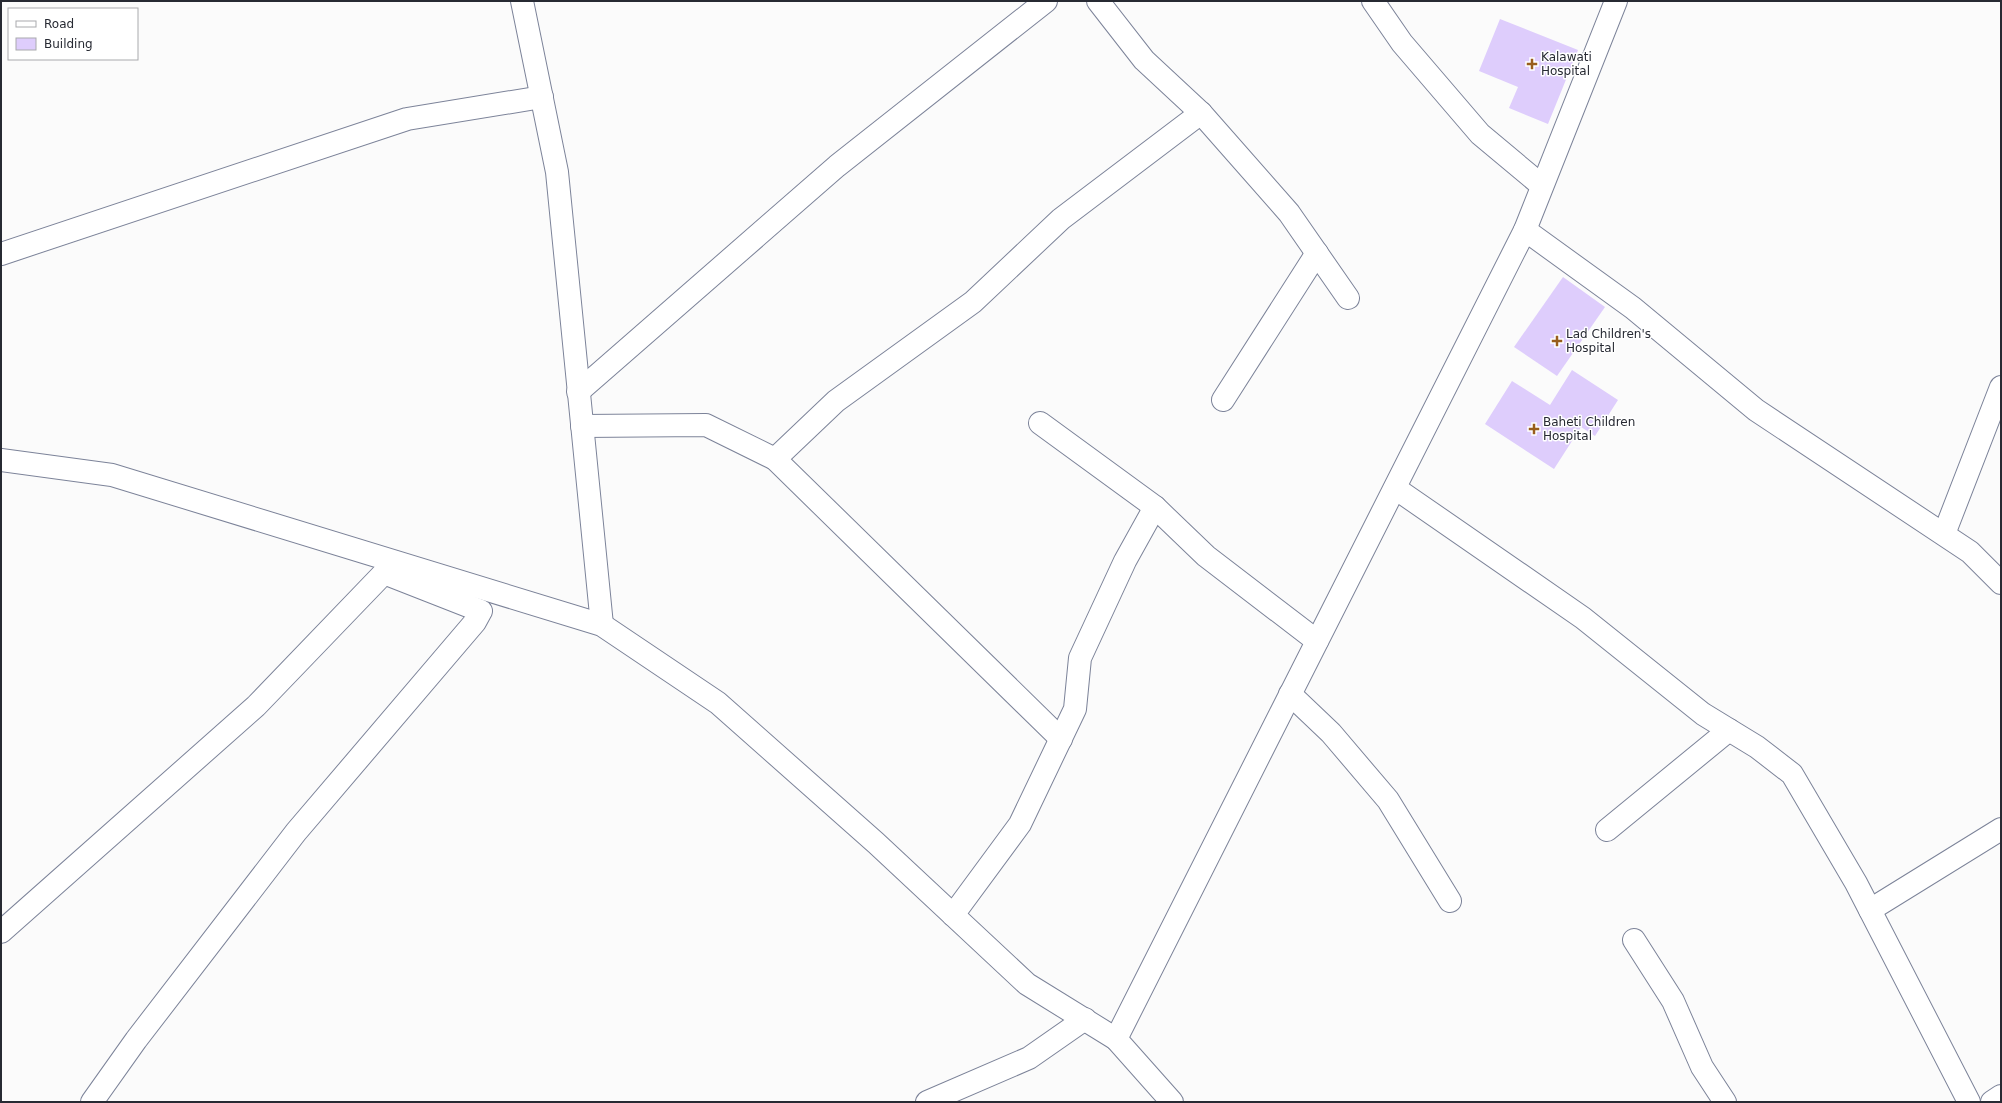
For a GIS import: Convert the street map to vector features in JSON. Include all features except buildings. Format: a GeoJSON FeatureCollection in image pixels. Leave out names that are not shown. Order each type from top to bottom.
{"type":"FeatureCollection","features":[{"type":"Feature","properties":{"kind":"street"},"geometry":{"type":"LineString","coordinates":[[522,1],[557,172],[602,625]]}},
{"type":"Feature","properties":{"kind":"street"},"geometry":{"type":"LineString","coordinates":[[578,392],[837,166],[1046,1]]}},
{"type":"Feature","properties":{"kind":"street"},"geometry":{"type":"LineString","coordinates":[[1098,1],[1144,60],[1201,113],[1289,213],[1348,298]]}},
{"type":"Feature","properties":{"kind":"street"},"geometry":{"type":"LineString","coordinates":[[1373,1],[1402,43],[1480,134],[1541,185]]}},
{"type":"Feature","properties":{"kind":"street"},"geometry":{"type":"LineString","coordinates":[[1116,1039],[1525,230],[1541,185],[1616,1]]}},
{"type":"Feature","properties":{"kind":"street"},"geometry":{"type":"LineString","coordinates":[[1,254],[407,119],[542,97]]}},
{"type":"Feature","properties":{"kind":"street"},"geometry":{"type":"LineString","coordinates":[[774,459],[836,401],[973,302],[1061,219],[1201,113]]}},
{"type":"Feature","properties":{"kind":"street"},"geometry":{"type":"LineString","coordinates":[[1525,230],[1634,308],[1756,410],[1970,552],[2001,583]]}},
{"type":"Feature","properties":{"kind":"street"},"geometry":{"type":"LineString","coordinates":[[1223,400],[1317,253]]}},
{"type":"Feature","properties":{"kind":"street"},"geometry":{"type":"LineString","coordinates":[[1944,534],[2001,387]]}},
{"type":"Feature","properties":{"kind":"street"},"geometry":{"type":"LineString","coordinates":[[1040,424],[1155,506],[1206,556],[1317,641]]}},
{"type":"Feature","properties":{"kind":"street"},"geometry":{"type":"LineString","coordinates":[[582,426],[706,425],[774,459],[1061,739]]}},
{"type":"Feature","properties":{"kind":"street"},"geometry":{"type":"LineString","coordinates":[[1,460],[112,475],[602,625],[718,703],[876,843],[1027,984],[1116,1039],[1172,1102]]}},
{"type":"Feature","properties":{"kind":"street"},"geometry":{"type":"LineString","coordinates":[[1395,488],[1583,618],[1703,714],[1757,747],[1792,774],[1856,882],[1969,1102]]}},
{"type":"Feature","properties":{"kind":"street"},"geometry":{"type":"LineString","coordinates":[[953,915],[1020,824],[1075,709],[1080,658],[1125,561],[1155,506]]}},
{"type":"Feature","properties":{"kind":"street"},"geometry":{"type":"LineString","coordinates":[[1,932],[256,706],[384,573],[480,611],[475,622],[296,832],[136,1040],[92,1102]]}},
{"type":"Feature","properties":{"kind":"street"},"geometry":{"type":"LineString","coordinates":[[1290,694],[1331,733],[1388,800],[1450,901]]}},
{"type":"Feature","properties":{"kind":"street"},"geometry":{"type":"LineString","coordinates":[[1607,830],[1729,730]]}},
{"type":"Feature","properties":{"kind":"street"},"geometry":{"type":"LineString","coordinates":[[1870,910],[2001,829]]}},
{"type":"Feature","properties":{"kind":"street"},"geometry":{"type":"LineString","coordinates":[[1634,940],[1673,1001],[1702,1067],[1725,1102]]}},
{"type":"Feature","properties":{"kind":"street"},"geometry":{"type":"LineString","coordinates":[[927,1102],[1029,1058],[1085,1019]]}},
{"type":"Feature","properties":{"kind":"street"},"geometry":{"type":"LineString","coordinates":[[1992,1102],[2001,1096]]}},
{"type":"Feature","properties":{"kind":"place","name":"Kalawati Hospital"},"geometry":{"type":"Point","coordinates":[1532,64]}},
{"type":"Feature","properties":{"kind":"place","name":"Lad Children's Hospital"},"geometry":{"type":"Point","coordinates":[1557,341]}},
{"type":"Feature","properties":{"kind":"place","name":"Baheti Children Hospital"},"geometry":{"type":"Point","coordinates":[1534,429]}}]}
